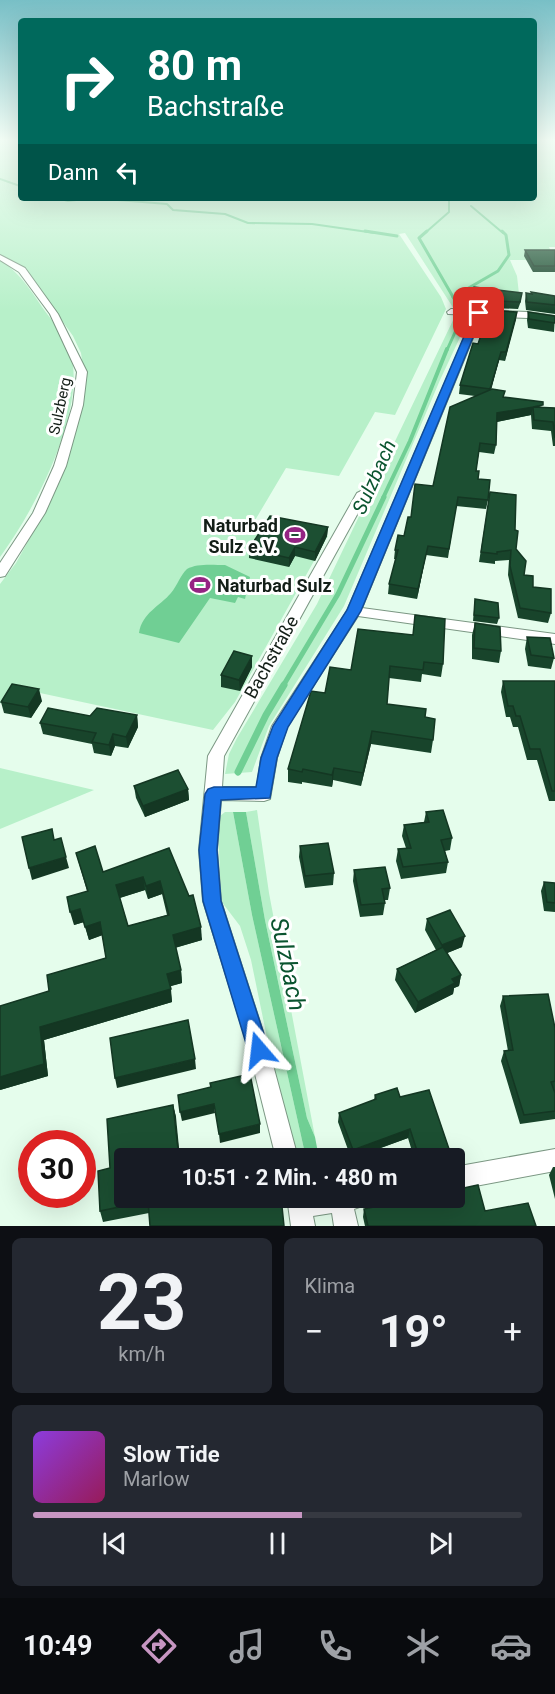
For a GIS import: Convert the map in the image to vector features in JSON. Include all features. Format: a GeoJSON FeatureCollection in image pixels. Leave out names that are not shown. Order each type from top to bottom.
{"type":"FeatureCollection","features":[{"type":"Feature","properties":{"kind":"street","name":"Sulzberg"},"geometry":{"type":"LineString","coordinates":[[0,256],[22,270],[54,314],[82,372],[78,405],[60,466],[39,513],[0,573]]}},
{"type":"Feature","properties":{"kind":"street"},"geometry":{"type":"LineString","coordinates":[[454,311],[528,315],[555,319]]}},
{"type":"Feature","properties":{"kind":"street"},"geometry":{"type":"LineString","coordinates":[[214,794],[264,794],[269,758],[280,726],[354,611],[474,312]]}},
{"type":"Feature","properties":{"kind":"street","name":"Bachstraße"},"geometry":{"type":"LineString","coordinates":[[284,1148],[259,1050],[212,901],[208,850],[216,756],[363,493]]}},
{"type":"Feature","properties":{"kind":"street"},"geometry":{"type":"LineString","coordinates":[[354,611],[555,639]]}},
{"type":"Feature","properties":{"kind":"street"},"geometry":{"type":"LineString","coordinates":[[465,1177],[555,1160]]}},
{"type":"Feature","properties":{"kind":"street"},"geometry":{"type":"LineString","coordinates":[[346,1226],[348,1208]]}},
{"type":"Feature","properties":{"kind":"shaded area"},"geometry":{"type":"Polygon","coordinates":[[[0,197],[18,197],[18,201],[537,201],[537,197],[555,197],[555,247],[549,247],[555,260],[510,260],[517,276],[519,294],[468,292],[462,297],[465,310],[454,309],[405,233],[399,234],[441,297],[446,309],[395,415],[375,412],[339,476],[286,468],[254,522],[328,536],[235,702],[213,730],[12,687],[0,704],[0,584],[16,563],[50,502],[68,456],[85,380],[81,353],[73,336],[31,277],[20,266],[0,254],[0,197]]]}},
{"type":"Feature","properties":{"kind":"shaded area"},"geometry":{"type":"Polygon","coordinates":[[[0,260],[24,281],[63,336],[71,354],[74,378],[71,404],[54,460],[28,514],[0,557],[0,260]]]}},
{"type":"Feature","properties":{"kind":"shaded area"},"geometry":{"type":"Polygon","coordinates":[[[456,314],[470,316],[440,380],[344,606],[269,726],[252,772],[225,774],[229,754],[237,738],[317,604],[456,314]]]}},
{"type":"Feature","properties":{"kind":"shaded area"},"geometry":{"type":"Polygon","coordinates":[[[201,565],[225,565],[250,577],[245,599],[238,597],[235,603],[210,598],[179,643],[139,633],[144,620],[171,593],[187,569],[201,565]]]}},
{"type":"Feature","properties":{"kind":"shaded area"},"geometry":{"type":"Polygon","coordinates":[[[0,768],[94,790],[0,829],[0,768]]]}},
{"type":"Feature","properties":{"kind":"shaded area"},"geometry":{"type":"Polygon","coordinates":[[[257,810],[269,893],[315,1137],[307,1118],[265,920],[246,812],[257,810]]]}},
{"type":"Feature","properties":{"kind":"shaded area"},"geometry":{"type":"Polygon","coordinates":[[[225,812],[233,812],[252,915],[304,1148],[295,1148],[272,1062],[251,960],[240,926],[221,901],[218,824],[220,816],[225,812]]]}},
{"type":"Feature","properties":{"kind":"shaded area"},"geometry":{"type":"Polygon","coordinates":[[[233,812],[246,812],[265,920],[307,1118],[317,1148],[304,1148],[252,915],[233,812]]]}},
{"type":"Feature","properties":{"kind":"building"},"geometry":{"type":"Polygon","coordinates":[[[525,250],[555,250],[555,266],[534,266],[525,250]]]}},
{"type":"Feature","properties":{"kind":"building"},"geometry":{"type":"Polygon","coordinates":[[[474,287],[522,293],[520,302],[470,300],[474,287]]]}},
{"type":"Feature","properties":{"kind":"building"},"geometry":{"type":"Polygon","coordinates":[[[531,292],[555,296],[555,305],[527,302],[526,293],[532,294],[531,292]]]}},
{"type":"Feature","properties":{"kind":"building"},"geometry":{"type":"Polygon","coordinates":[[[485,310],[517,312],[506,352],[501,352],[490,389],[460,385],[473,343],[478,344],[487,317],[482,316],[485,310]]]}},
{"type":"Feature","properties":{"kind":"building"},"geometry":{"type":"Polygon","coordinates":[[[528,312],[555,316],[555,323],[529,319],[528,312]]]}},
{"type":"Feature","properties":{"kind":"building"},"geometry":{"type":"Polygon","coordinates":[[[492,389],[505,391],[503,397],[543,402],[543,405],[497,413],[496,445],[480,443],[476,471],[479,471],[478,479],[490,480],[488,500],[458,497],[449,549],[428,546],[418,589],[389,584],[398,550],[395,550],[398,535],[404,536],[408,517],[411,517],[415,484],[433,486],[450,407],[492,389]]]}},
{"type":"Feature","properties":{"kind":"building"},"geometry":{"type":"Polygon","coordinates":[[[533,407],[555,408],[555,438],[553,422],[534,420],[533,407]]]}},
{"type":"Feature","properties":{"kind":"building"},"geometry":{"type":"Polygon","coordinates":[[[490,492],[516,495],[515,530],[518,531],[516,549],[526,561],[524,575],[533,576],[533,587],[551,589],[551,613],[520,608],[510,566],[511,550],[497,552],[497,554],[481,552],[490,492]]]}},
{"type":"Feature","properties":{"kind":"building"},"geometry":{"type":"Polygon","coordinates":[[[270,516],[328,527],[315,552],[295,547],[289,558],[249,549],[270,516]]]}},
{"type":"Feature","properties":{"kind":"building"},"geometry":{"type":"Polygon","coordinates":[[[475,599],[498,603],[499,618],[474,615],[475,599]]]}},
{"type":"Feature","properties":{"kind":"building"},"geometry":{"type":"Polygon","coordinates":[[[415,615],[445,619],[443,664],[424,662],[423,670],[390,666],[387,704],[426,709],[425,717],[435,719],[433,740],[372,731],[363,773],[334,768],[332,775],[303,769],[302,772],[288,769],[311,691],[325,693],[330,667],[351,670],[358,629],[413,635],[415,615]]]}},
{"type":"Feature","properties":{"kind":"building"},"geometry":{"type":"Polygon","coordinates":[[[475,623],[500,627],[501,651],[474,648],[475,623]]]}},
{"type":"Feature","properties":{"kind":"building"},"geometry":{"type":"Polygon","coordinates":[[[527,637],[550,638],[554,658],[531,655],[527,637]]]}},
{"type":"Feature","properties":{"kind":"building"},"geometry":{"type":"Polygon","coordinates":[[[234,651],[252,656],[239,680],[221,675],[234,651]]]}},
{"type":"Feature","properties":{"kind":"building"},"geometry":{"type":"Polygon","coordinates":[[[503,681],[555,681],[555,791],[552,791],[540,749],[530,749],[520,716],[516,716],[513,706],[508,706],[503,681]]]}},
{"type":"Feature","properties":{"kind":"building"},"geometry":{"type":"Polygon","coordinates":[[[12,684],[39,689],[28,707],[1,702],[12,684]]]}},
{"type":"Feature","properties":{"kind":"building"},"geometry":{"type":"Polygon","coordinates":[[[48,708],[90,716],[97,708],[137,715],[126,737],[113,734],[109,745],[92,742],[96,733],[40,723],[48,708]]]}},
{"type":"Feature","properties":{"kind":"building"},"geometry":{"type":"Polygon","coordinates":[[[178,770],[188,789],[143,806],[134,786],[178,770]]]}},
{"type":"Feature","properties":{"kind":"building"},"geometry":{"type":"Polygon","coordinates":[[[443,810],[452,838],[441,840],[448,862],[403,867],[398,849],[411,848],[404,825],[429,822],[426,812],[443,810]]]}},
{"type":"Feature","properties":{"kind":"building"},"geometry":{"type":"Polygon","coordinates":[[[52,829],[54,840],[61,838],[66,857],[29,868],[22,837],[52,829]]]}},
{"type":"Feature","properties":{"kind":"building"},"geometry":{"type":"Polygon","coordinates":[[[328,843],[334,873],[305,876],[300,846],[328,843]]]}},
{"type":"Feature","properties":{"kind":"building"},"geometry":{"type":"Polygon","coordinates":[[[95,846],[103,872],[169,848],[189,896],[193,895],[201,927],[173,935],[181,970],[167,974],[171,989],[40,1027],[44,1064],[0,1077],[0,1006],[49,991],[47,975],[106,958],[100,922],[85,927],[80,909],[70,912],[67,897],[88,891],[76,853],[95,846]],[[143,877],[116,885],[128,926],[169,915],[160,881],[146,886],[143,877]]]}},
{"type":"Feature","properties":{"kind":"building"},"geometry":{"type":"Polygon","coordinates":[[[385,867],[390,888],[382,889],[385,903],[361,905],[354,870],[385,867]]]}},
{"type":"Feature","properties":{"kind":"building"},"geometry":{"type":"Polygon","coordinates":[[[544,882],[555,883],[555,903],[547,902],[544,882]]]}},
{"type":"Feature","properties":{"kind":"building"},"geometry":{"type":"Polygon","coordinates":[[[450,910],[465,936],[442,945],[427,919],[450,910]]]}},
{"type":"Feature","properties":{"kind":"building"},"geometry":{"type":"Polygon","coordinates":[[[443,947],[461,975],[452,979],[455,983],[418,1002],[397,969],[443,947]]]}},
{"type":"Feature","properties":{"kind":"building"},"geometry":{"type":"Polygon","coordinates":[[[548,994],[555,1028],[555,1081],[551,1082],[555,1093],[555,1111],[524,1115],[504,1051],[513,1050],[503,996],[548,994]]]}},
{"type":"Feature","properties":{"kind":"building"},"geometry":{"type":"Polygon","coordinates":[[[188,1020],[195,1059],[115,1078],[110,1038],[188,1020]]]}},
{"type":"Feature","properties":{"kind":"building"},"geometry":{"type":"Polygon","coordinates":[[[250,1074],[260,1124],[219,1134],[214,1104],[180,1112],[178,1095],[211,1087],[210,1083],[250,1074]]]}},
{"type":"Feature","properties":{"kind":"building"},"geometry":{"type":"Polygon","coordinates":[[[397,1088],[400,1097],[429,1090],[449,1148],[416,1148],[410,1129],[358,1148],[352,1148],[339,1113],[376,1099],[375,1095],[397,1088]]]}},
{"type":"Feature","properties":{"kind":"building"},"geometry":{"type":"Polygon","coordinates":[[[173,1105],[178,1148],[114,1148],[114,1208],[100,1211],[98,1171],[110,1168],[107,1119],[173,1105]]]}},
{"type":"Feature","properties":{"kind":"building"},"geometry":{"type":"Polygon","coordinates":[[[478,1185],[485,1211],[528,1203],[536,1226],[368,1226],[364,1209],[369,1208],[465,1208],[465,1188],[478,1185]]]}},
{"type":"Feature","properties":{"kind":"building"},"geometry":{"type":"Polygon","coordinates":[[[149,1208],[282,1208],[284,1226],[150,1226],[149,1208]]]}},
{"type":"Feature","properties":{"kind":"waterway"},"geometry":{"type":"LineString","coordinates":[[130,201],[167,204],[173,210],[225,214],[248,223],[312,224],[375,233]]}},
{"type":"Feature","properties":{"kind":"waterway","name":"Sulzbach"},"geometry":{"type":"LineString","coordinates":[[425,233],[449,212],[449,201]]}},
{"type":"Feature","properties":{"kind":"waterway"},"geometry":{"type":"LineString","coordinates":[[471,206],[503,233]]}},
{"type":"Feature","properties":{"kind":"waterway"},"geometry":{"type":"LineString","coordinates":[[365,231],[397,236]]}},
{"type":"Feature","properties":{"kind":"waterway","name":"Sulzbach"},"geometry":{"type":"LineString","coordinates":[[427,231],[419,238],[453,297]]}},
{"type":"Feature","properties":{"kind":"waterway"},"geometry":{"type":"LineString","coordinates":[[453,297],[498,271],[509,255],[506,235],[502,231]]}},
{"type":"Feature","properties":{"kind":"waterway","name":"Sulzbach"},"geometry":{"type":"LineString","coordinates":[[447,350],[461,319],[460,309],[453,297]]}},
{"type":"Feature","properties":{"kind":"waterway","name":"Sulzbach"},"geometry":{"type":"LineString","coordinates":[[383,498],[410,441],[447,349]]}},
{"type":"Feature","properties":{"kind":"waterway","name":"Sulzbach"},"geometry":{"type":"LineString","coordinates":[[283,686],[338,594],[384,497]]}},
{"type":"Feature","properties":{"kind":"waterway","name":"Sulzbach"},"geometry":{"type":"LineString","coordinates":[[238,772],[266,715],[284,685]]}},
{"type":"Feature","properties":{"kind":"place","name":"Naturbad Sulz e.V."},"geometry":{"type":"Point","coordinates":[295,535]}},
{"type":"Feature","properties":{"kind":"place","name":"Naturbad Sulz"},"geometry":{"type":"Point","coordinates":[200,585]}},
{"type":"Feature","properties":{"kind":"route"},"geometry":{"type":"LineString","coordinates":[[259,1050],[212,901],[208,850],[214,794],[264,794],[269,758],[280,726],[354,611],[479,313]]}}]}
